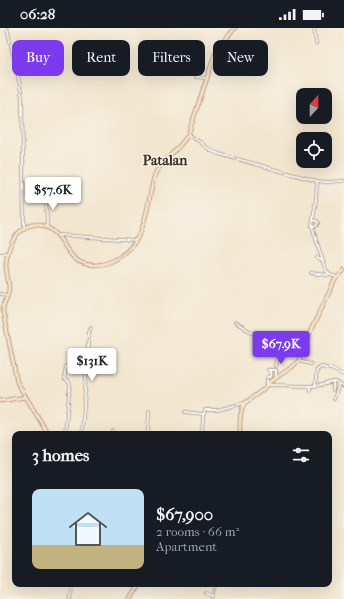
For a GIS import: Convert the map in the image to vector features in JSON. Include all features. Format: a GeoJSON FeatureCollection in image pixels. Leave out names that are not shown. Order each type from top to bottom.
{"type":"FeatureCollection","features":[{"type":"Feature","properties":{"kind":"street"},"geometry":{"type":"LineString","coordinates":[[7,28],[22,98],[24,228]]}},
{"type":"Feature","properties":{"kind":"street"},"geometry":{"type":"LineString","coordinates":[[46,431],[17,382],[5,327],[2,308],[9,290],[6,266],[8,254],[15,236],[18,232],[29,226],[37,225],[47,228],[57,235],[73,258],[82,263],[95,265],[102,264],[116,258],[125,252],[136,240],[146,218],[155,174],[188,135],[216,52],[235,28]]}},
{"type":"Feature","properties":{"kind":"street"},"geometry":{"type":"LineString","coordinates":[[314,28],[316,43]]}},
{"type":"Feature","properties":{"kind":"street"},"geometry":{"type":"LineString","coordinates":[[196,77],[206,78]]}},
{"type":"Feature","properties":{"kind":"street"},"geometry":{"type":"LineString","coordinates":[[188,135],[210,150],[219,154],[317,181],[344,181]]}},
{"type":"Feature","properties":{"kind":"street"},"geometry":{"type":"LineString","coordinates":[[317,181],[312,226],[324,264],[329,274]]}},
{"type":"Feature","properties":{"kind":"street"},"geometry":{"type":"LineString","coordinates":[[46,196],[47,228]]}},
{"type":"Feature","properties":{"kind":"street"},"geometry":{"type":"LineString","coordinates":[[312,220],[317,221],[318,223],[316,226],[312,226]]}},
{"type":"Feature","properties":{"kind":"street"},"geometry":{"type":"LineString","coordinates":[[57,235],[136,240]]}},
{"type":"Feature","properties":{"kind":"street"},"geometry":{"type":"LineString","coordinates":[[0,254],[8,254]]}},
{"type":"Feature","properties":{"kind":"street"},"geometry":{"type":"LineString","coordinates":[[317,258],[323,261]]}},
{"type":"Feature","properties":{"kind":"street"},"geometry":{"type":"LineString","coordinates":[[240,431],[242,406],[276,378],[285,373],[298,361],[329,291],[337,277],[344,270]]}},
{"type":"Feature","properties":{"kind":"street"},"geometry":{"type":"LineString","coordinates":[[311,272],[327,276],[329,274],[337,277]]}},
{"type":"Feature","properties":{"kind":"street"},"geometry":{"type":"LineString","coordinates":[[0,294],[7,294]]}},
{"type":"Feature","properties":{"kind":"street"},"geometry":{"type":"LineString","coordinates":[[234,322],[284,352],[302,354]]}},
{"type":"Feature","properties":{"kind":"street"},"geometry":{"type":"LineString","coordinates":[[82,431],[90,327]]}},
{"type":"Feature","properties":{"kind":"street"},"geometry":{"type":"LineString","coordinates":[[272,364],[276,365],[279,349]]}},
{"type":"Feature","properties":{"kind":"street"},"geometry":{"type":"LineString","coordinates":[[298,361],[311,364]]}},
{"type":"Feature","properties":{"kind":"street"},"geometry":{"type":"LineString","coordinates":[[65,431],[70,384],[64,379],[66,366]]}},
{"type":"Feature","properties":{"kind":"street"},"geometry":{"type":"LineString","coordinates":[[315,386],[317,370],[321,367],[331,369],[344,375]]}},
{"type":"Feature","properties":{"kind":"street"},"geometry":{"type":"LineString","coordinates":[[268,386],[267,378],[271,377],[269,370],[276,370],[276,378]]}},
{"type":"Feature","properties":{"kind":"street"},"geometry":{"type":"LineString","coordinates":[[268,386],[315,386],[336,382],[344,387]]}},
{"type":"Feature","properties":{"kind":"street"},"geometry":{"type":"LineString","coordinates":[[333,390],[333,384],[336,382]]}},
{"type":"Feature","properties":{"kind":"street"},"geometry":{"type":"LineString","coordinates":[[334,399],[339,384]]}},
{"type":"Feature","properties":{"kind":"street"},"geometry":{"type":"LineString","coordinates":[[307,386],[310,388],[310,391]]}},
{"type":"Feature","properties":{"kind":"street"},"geometry":{"type":"LineString","coordinates":[[0,401],[26,398]]}},
{"type":"Feature","properties":{"kind":"street"},"geometry":{"type":"LineString","coordinates":[[202,431],[203,414],[205,410],[217,410],[245,403]]}},
{"type":"Feature","properties":{"kind":"street"},"geometry":{"type":"LineString","coordinates":[[148,431],[150,411]]}},
{"type":"Feature","properties":{"kind":"street"},"geometry":{"type":"LineString","coordinates":[[185,412],[203,414]]}},
{"type":"Feature","properties":{"kind":"street"},"geometry":{"type":"LineString","coordinates":[[70,599],[71,587]]}},
{"type":"Feature","properties":{"kind":"street"},"geometry":{"type":"LineString","coordinates":[[130,599],[137,587]]}},
{"type":"Feature","properties":{"kind":"street"},"geometry":{"type":"LineString","coordinates":[[213,599],[216,587]]}},
{"type":"Feature","properties":{"kind":"street"},"geometry":{"type":"LineString","coordinates":[[206,593],[214,596]]}},
{"type":"Feature","properties":{"kind":"district","name":"Patalan"},"geometry":{"type":"Point","coordinates":[165,160]}}]}
